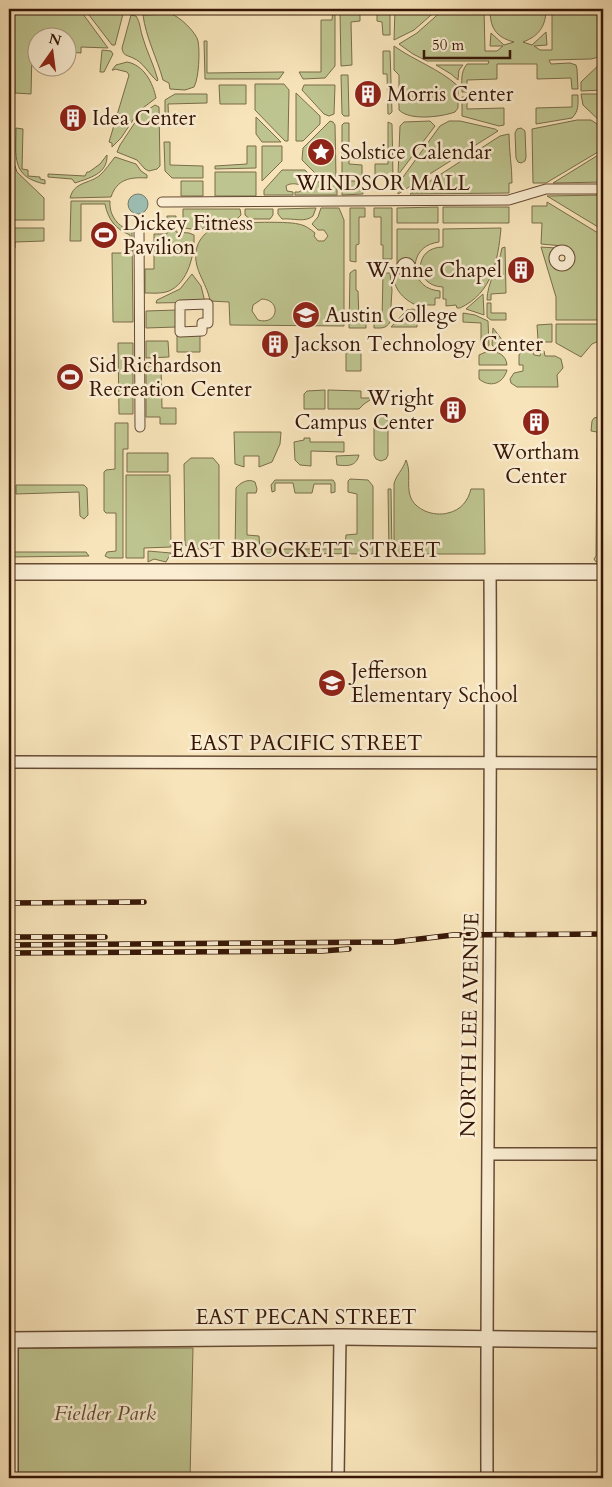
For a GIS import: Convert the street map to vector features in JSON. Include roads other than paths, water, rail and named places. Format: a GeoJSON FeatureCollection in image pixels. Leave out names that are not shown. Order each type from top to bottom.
{"type":"FeatureCollection","features":[{"type":"Feature","properties":{"kind":"street","name":"WINDSOR MALL"},"geometry":{"type":"LineString","coordinates":[[162,202],[509,200],[546,189],[603,189]]}},
{"type":"Feature","properties":{"kind":"street"},"geometry":{"type":"LineString","coordinates":[[139,229],[140,427]]}},
{"type":"Feature","properties":{"kind":"street","name":"NORTH LEE AVENUE"},"geometry":{"type":"LineString","coordinates":[[487,1478],[492,762],[490,571]]}},
{"type":"Feature","properties":{"kind":"street","name":"EAST BROCKETT STREET"},"geometry":{"type":"LineString","coordinates":[[9,572],[603,572]]}},
{"type":"Feature","properties":{"kind":"street","name":"EAST PACIFIC STREET"},"geometry":{"type":"LineString","coordinates":[[9,762],[603,763]]}},
{"type":"Feature","properties":{"kind":"street"},"geometry":{"type":"LineString","coordinates":[[488,1154],[603,1154]]}},
{"type":"Feature","properties":{"kind":"street"},"geometry":{"type":"LineString","coordinates":[[338,1478],[340,1338]]}},
{"type":"Feature","properties":{"kind":"street","name":"EAST PECAN STREET"},"geometry":{"type":"LineString","coordinates":[[11,1340],[340,1338],[603,1340]]}},
{"type":"Feature","properties":{"kind":"street"},"geometry":{"type":"LineString","coordinates":[[11,1340],[12,1478]]}},
{"type":"Feature","properties":{"kind":"water"},"geometry":{"type":"Polygon","coordinates":[[[138,194],[145,197],[148,204],[145,211],[138,214],[131,211],[128,204],[131,197],[138,194]]]}},
{"type":"Feature","properties":{"kind":"railway"},"geometry":{"type":"LineString","coordinates":[[9,903],[144,902]]}},
{"type":"Feature","properties":{"kind":"railway"},"geometry":{"type":"LineString","coordinates":[[9,945],[394,942],[453,935],[603,934]]}},
{"type":"Feature","properties":{"kind":"railway"},"geometry":{"type":"LineString","coordinates":[[9,937],[105,937]]}},
{"type":"Feature","properties":{"kind":"railway"},"geometry":{"type":"LineString","coordinates":[[9,953],[322,951],[349,949]]}},
{"type":"Feature","properties":{"kind":"place","name":"Morris Center"},"geometry":{"type":"Point","coordinates":[368,94]}},
{"type":"Feature","properties":{"kind":"place","name":"Idea Center"},"geometry":{"type":"Point","coordinates":[73,118]}},
{"type":"Feature","properties":{"kind":"place","name":"Solstice Calendar"},"geometry":{"type":"Point","coordinates":[321,152]}},
{"type":"Feature","properties":{"kind":"place","name":"Dickey Fitness Pavilion"},"geometry":{"type":"Point","coordinates":[104,235]}},
{"type":"Feature","properties":{"kind":"place","name":"Wynne Chapel"},"geometry":{"type":"Point","coordinates":[521,270]}},
{"type":"Feature","properties":{"kind":"place","name":"Austin College"},"geometry":{"type":"Point","coordinates":[306,315]}},
{"type":"Feature","properties":{"kind":"place","name":"Jackson Technology Center"},"geometry":{"type":"Point","coordinates":[275,344]}},
{"type":"Feature","properties":{"kind":"place","name":"Sid Richardson Recreation Center"},"geometry":{"type":"Point","coordinates":[70,377]}},
{"type":"Feature","properties":{"kind":"place","name":"Wright Campus Center"},"geometry":{"type":"Point","coordinates":[453,410]}},
{"type":"Feature","properties":{"kind":"place","name":"Wortham Center"},"geometry":{"type":"Point","coordinates":[536,422]}},
{"type":"Feature","properties":{"kind":"place","name":"Jefferson Elementary School"},"geometry":{"type":"Point","coordinates":[332,683]}},
{"type":"Feature","properties":{"kind":"park label","name":"Fielder Park"},"geometry":{"type":"Point","coordinates":[105,1413]}}]}
